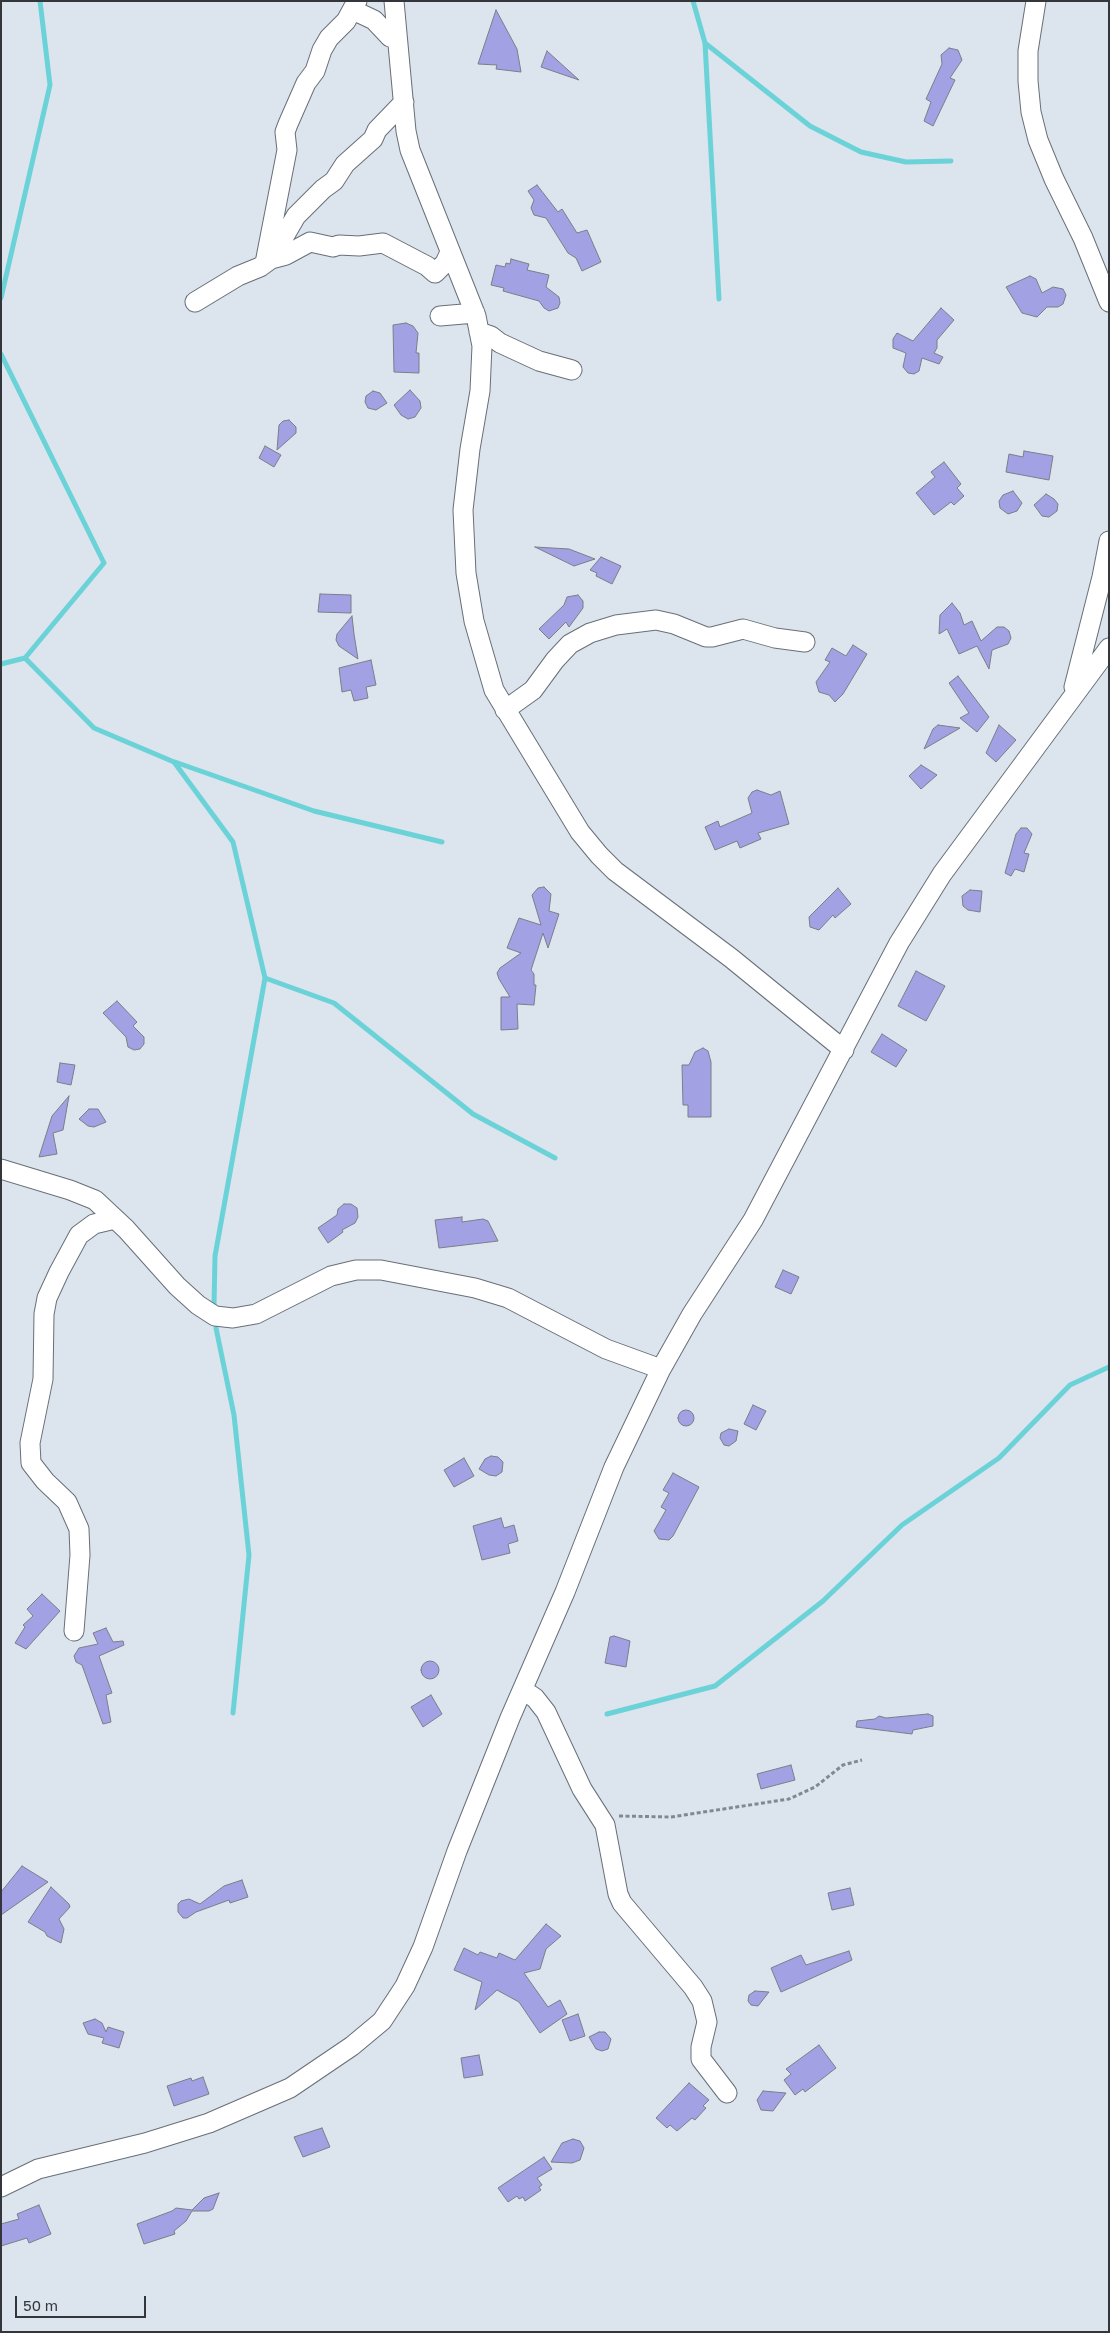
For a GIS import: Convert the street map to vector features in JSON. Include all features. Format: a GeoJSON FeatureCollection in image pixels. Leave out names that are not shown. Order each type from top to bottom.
{"type":"FeatureCollection","features":[{"type":"Feature","properties":{"kind":"street"},"geometry":{"type":"LineString","coordinates":[[394,1],[410,150],[475,313],[482,346],[480,391],[470,449],[463,510],[466,573],[474,621],[494,690],[580,832],[599,855],[615,871],[730,958],[844,1050]]}},
{"type":"Feature","properties":{"kind":"street"},"geometry":{"type":"LineString","coordinates":[[1036,1],[1028,51],[1031,112],[1038,140],[1083,238],[1109,302]]}},
{"type":"Feature","properties":{"kind":"street"},"geometry":{"type":"LineString","coordinates":[[355,5],[356,12],[374,20],[390,37],[397,39]]}},
{"type":"Feature","properties":{"kind":"street"},"geometry":{"type":"LineString","coordinates":[[271,260],[287,150],[285,132],[306,83],[315,71],[322,50],[329,38],[346,21],[355,5]]}},
{"type":"Feature","properties":{"kind":"street"},"geometry":{"type":"LineString","coordinates":[[271,260],[296,216],[323,189],[334,181],[345,164],[373,139],[378,130],[404,102]]}},
{"type":"Feature","properties":{"kind":"street"},"geometry":{"type":"LineString","coordinates":[[195,302],[223,284],[310,242],[333,247],[339,245],[359,246],[383,242],[435,273]]}},
{"type":"Feature","properties":{"kind":"street"},"geometry":{"type":"LineString","coordinates":[[450,252],[445,263],[432,275],[449,279],[465,289]]}},
{"type":"Feature","properties":{"kind":"street"},"geometry":{"type":"LineString","coordinates":[[440,316],[475,313]]}},
{"type":"Feature","properties":{"kind":"street"},"geometry":{"type":"LineString","coordinates":[[479,332],[491,336],[500,343],[540,361],[572,370]]}},
{"type":"Feature","properties":{"kind":"street"},"geometry":{"type":"LineString","coordinates":[[1072,696],[1102,577],[1109,541]]}},
{"type":"Feature","properties":{"kind":"street"},"geometry":{"type":"LineString","coordinates":[[505,710],[533,690],[555,660],[570,644],[590,633],[638,620],[656,620],[674,624],[712,637],[744,629],[774,638],[805,642]]}},
{"type":"Feature","properties":{"kind":"street"},"geometry":{"type":"LineString","coordinates":[[1,2187],[38,2169],[85,2156],[145,2144],[208,2123],[290,2088],[352,2046],[382,2021],[405,1986],[423,1947],[457,1851],[565,1592],[614,1467],[661,1369],[692,1314],[753,1220],[899,943],[942,874],[1109,648]]}},
{"type":"Feature","properties":{"kind":"street"},"geometry":{"type":"LineString","coordinates":[[1,1169],[70,1190],[95,1200],[177,1286],[198,1305],[215,1316],[233,1318],[256,1314],[331,1276],[356,1270],[381,1270],[476,1288],[508,1298],[606,1349],[661,1369]]}},
{"type":"Feature","properties":{"kind":"street"},"geometry":{"type":"LineString","coordinates":[[74,1631],[80,1555],[78,1529],[67,1502],[45,1481],[31,1463],[30,1443],[43,1379],[44,1314],[47,1298],[62,1265],[79,1235],[94,1224],[115,1219]]}},
{"type":"Feature","properties":{"kind":"street"},"geometry":{"type":"LineString","coordinates":[[523,1690],[535,1698],[546,1712],[582,1789],[605,1825],[618,1894],[622,1903],[693,1987],[702,2001],[707,2022],[701,2047],[701,2059],[727,2093]]}},
{"type":"Feature","properties":{"kind":"path"},"geometry":{"type":"LineString","coordinates":[[599,1814],[671,1817],[789,1799],[815,1787],[844,1765],[862,1760]]}},
{"type":"Feature","properties":{"kind":"building"},"geometry":{"type":"Polygon","coordinates":[[[496,10],[517,49],[521,72],[496,69],[497,65],[478,64],[496,10]]]}},
{"type":"Feature","properties":{"kind":"building"},"geometry":{"type":"Polygon","coordinates":[[[949,48],[958,50],[962,60],[950,78],[955,80],[933,126],[924,121],[931,102],[926,99],[942,64],[941,55],[949,48]]]}},
{"type":"Feature","properties":{"kind":"building"},"geometry":{"type":"Polygon","coordinates":[[[547,51],[579,80],[541,67],[547,51]]]}},
{"type":"Feature","properties":{"kind":"building"},"geometry":{"type":"Polygon","coordinates":[[[537,185],[558,212],[562,209],[577,233],[587,230],[601,262],[582,271],[576,258],[568,253],[546,218],[534,215],[531,208],[534,200],[528,191],[537,185]]]}},
{"type":"Feature","properties":{"kind":"building"},"geometry":{"type":"Polygon","coordinates":[[[511,259],[529,264],[527,270],[549,275],[546,287],[559,297],[560,303],[558,308],[549,311],[539,301],[503,291],[504,288],[491,285],[496,265],[505,267],[506,263],[510,264],[511,259]]]}},
{"type":"Feature","properties":{"kind":"building"},"geometry":{"type":"Polygon","coordinates":[[[1030,276],[1036,279],[1042,293],[1053,287],[1063,289],[1066,295],[1063,304],[1058,307],[1047,307],[1037,317],[1022,313],[1006,287],[1030,276]]]}},
{"type":"Feature","properties":{"kind":"building"},"geometry":{"type":"Polygon","coordinates":[[[941,308],[954,320],[937,340],[937,348],[934,353],[943,357],[939,364],[922,358],[919,371],[914,374],[908,373],[903,367],[906,353],[893,348],[893,339],[897,333],[913,341],[941,308]]]}},
{"type":"Feature","properties":{"kind":"building"},"geometry":{"type":"Polygon","coordinates":[[[406,323],[413,326],[418,333],[416,353],[419,353],[419,373],[394,372],[393,325],[406,323]]]}},
{"type":"Feature","properties":{"kind":"building"},"geometry":{"type":"Polygon","coordinates":[[[410,390],[420,401],[421,408],[415,417],[408,419],[401,415],[394,405],[410,390]]]}},
{"type":"Feature","properties":{"kind":"building"},"geometry":{"type":"Polygon","coordinates":[[[373,391],[380,393],[387,403],[376,410],[368,408],[365,402],[366,396],[373,391]]]}},
{"type":"Feature","properties":{"kind":"building"},"geometry":{"type":"Polygon","coordinates":[[[289,420],[296,427],[296,433],[277,450],[279,425],[283,421],[289,420]]]}},
{"type":"Feature","properties":{"kind":"building"},"geometry":{"type":"Polygon","coordinates":[[[265,446],[281,455],[274,467],[259,458],[265,446]]]}},
{"type":"Feature","properties":{"kind":"building"},"geometry":{"type":"Polygon","coordinates":[[[1024,451],[1053,456],[1049,480],[1006,472],[1009,454],[1023,457],[1024,451]]]}},
{"type":"Feature","properties":{"kind":"building"},"geometry":{"type":"Polygon","coordinates":[[[944,462],[961,484],[957,488],[964,496],[954,505],[951,502],[934,515],[916,493],[935,477],[931,472],[944,462]]]}},
{"type":"Feature","properties":{"kind":"building"},"geometry":{"type":"Polygon","coordinates":[[[1013,491],[1022,503],[1017,511],[1008,514],[1000,508],[999,501],[1003,495],[1013,491]]]}},
{"type":"Feature","properties":{"kind":"building"},"geometry":{"type":"Polygon","coordinates":[[[1046,494],[1058,504],[1057,511],[1049,517],[1042,516],[1034,505],[1046,494]]]}},
{"type":"Feature","properties":{"kind":"building"},"geometry":{"type":"Polygon","coordinates":[[[535,547],[569,549],[595,559],[574,566],[535,547]]]}},
{"type":"Feature","properties":{"kind":"building"},"geometry":{"type":"Polygon","coordinates":[[[601,557],[621,566],[612,584],[596,576],[597,573],[590,570],[601,557]]]}},
{"type":"Feature","properties":{"kind":"building"},"geometry":{"type":"Polygon","coordinates":[[[320,594],[351,595],[351,613],[318,612],[320,594]]]}},
{"type":"Feature","properties":{"kind":"building"},"geometry":{"type":"Polygon","coordinates":[[[578,595],[583,601],[583,608],[569,627],[566,622],[549,639],[539,629],[564,605],[567,597],[578,595]]]}},
{"type":"Feature","properties":{"kind":"building"},"geometry":{"type":"Polygon","coordinates":[[[952,603],[960,613],[964,625],[972,621],[981,641],[997,627],[1004,627],[1009,631],[1011,638],[1008,644],[992,650],[989,669],[977,646],[959,654],[947,629],[939,634],[940,615],[952,603]]]}},
{"type":"Feature","properties":{"kind":"building"},"geometry":{"type":"Polygon","coordinates":[[[352,616],[358,659],[339,646],[336,640],[337,634],[352,616]]]}},
{"type":"Feature","properties":{"kind":"building"},"geometry":{"type":"Polygon","coordinates":[[[853,645],[867,654],[843,694],[835,702],[829,695],[819,692],[816,682],[830,662],[825,660],[832,648],[846,656],[853,645]]]}},
{"type":"Feature","properties":{"kind":"building"},"geometry":{"type":"Polygon","coordinates":[[[371,660],[376,685],[366,687],[368,698],[354,701],[351,690],[342,692],[339,668],[371,660]]]}},
{"type":"Feature","properties":{"kind":"building"},"geometry":{"type":"Polygon","coordinates":[[[958,676],[989,717],[977,732],[960,718],[969,713],[949,683],[958,676]]]}},
{"type":"Feature","properties":{"kind":"building"},"geometry":{"type":"Polygon","coordinates":[[[938,725],[960,728],[924,749],[933,729],[938,725]]]}},
{"type":"Feature","properties":{"kind":"building"},"geometry":{"type":"Polygon","coordinates":[[[999,725],[1016,740],[996,762],[986,753],[999,725]]]}},
{"type":"Feature","properties":{"kind":"building"},"geometry":{"type":"Polygon","coordinates":[[[921,765],[937,775],[921,789],[909,776],[921,765]]]}},
{"type":"Feature","properties":{"kind":"building"},"geometry":{"type":"Polygon","coordinates":[[[757,790],[771,795],[780,791],[789,824],[758,833],[761,839],[740,848],[737,841],[715,850],[705,827],[718,821],[720,827],[752,813],[748,798],[752,792],[757,790]]]}},
{"type":"Feature","properties":{"kind":"building"},"geometry":{"type":"Polygon","coordinates":[[[1021,828],[1027,828],[1032,834],[1024,853],[1029,854],[1024,872],[1015,869],[1011,876],[1005,873],[1016,834],[1021,828]]]}},
{"type":"Feature","properties":{"kind":"building"},"geometry":{"type":"Polygon","coordinates":[[[544,887],[551,894],[549,911],[559,914],[548,948],[543,933],[531,970],[534,974],[534,985],[536,985],[534,1005],[517,1004],[518,1029],[501,1030],[501,997],[510,997],[497,973],[500,968],[521,953],[507,948],[519,918],[541,925],[532,895],[538,888],[544,887]]]}},
{"type":"Feature","properties":{"kind":"building"},"geometry":{"type":"Polygon","coordinates":[[[838,888],[851,904],[835,918],[833,915],[819,930],[810,927],[809,917],[838,888]]]}},
{"type":"Feature","properties":{"kind":"building"},"geometry":{"type":"Polygon","coordinates":[[[970,890],[982,891],[980,912],[968,910],[963,906],[962,896],[970,890]]]}},
{"type":"Feature","properties":{"kind":"building"},"geometry":{"type":"Polygon","coordinates":[[[916,971],[945,986],[926,1021],[898,1006],[916,971]]]}},
{"type":"Feature","properties":{"kind":"building"},"geometry":{"type":"Polygon","coordinates":[[[117,1001],[137,1022],[133,1026],[144,1037],[144,1044],[140,1049],[134,1050],[128,1047],[126,1037],[103,1013],[117,1001]]]}},
{"type":"Feature","properties":{"kind":"building"},"geometry":{"type":"Polygon","coordinates":[[[882,1034],[907,1050],[896,1067],[871,1052],[882,1034]]]}},
{"type":"Feature","properties":{"kind":"building"},"geometry":{"type":"Polygon","coordinates":[[[703,1048],[708,1051],[711,1062],[711,1117],[688,1117],[688,1105],[683,1105],[682,1065],[689,1065],[695,1052],[703,1048]]]}},
{"type":"Feature","properties":{"kind":"building"},"geometry":{"type":"Polygon","coordinates":[[[60,1063],[75,1065],[71,1085],[57,1082],[60,1063]]]}},
{"type":"Feature","properties":{"kind":"building"},"geometry":{"type":"Polygon","coordinates":[[[69,1096],[63,1130],[53,1133],[57,1154],[39,1157],[52,1116],[69,1096]]]}},
{"type":"Feature","properties":{"kind":"building"},"geometry":{"type":"Polygon","coordinates":[[[89,1109],[98,1109],[106,1122],[94,1127],[88,1126],[79,1119],[89,1109]]]}},
{"type":"Feature","properties":{"kind":"building"},"geometry":{"type":"Polygon","coordinates":[[[344,1204],[351,1204],[357,1208],[358,1217],[355,1223],[342,1230],[343,1232],[328,1243],[318,1228],[337,1215],[338,1209],[344,1204]]]}},
{"type":"Feature","properties":{"kind":"building"},"geometry":{"type":"Polygon","coordinates":[[[462,1217],[462,1222],[483,1219],[488,1221],[498,1241],[439,1248],[435,1220],[462,1217]]]}},
{"type":"Feature","properties":{"kind":"building"},"geometry":{"type":"Polygon","coordinates":[[[783,1270],[799,1277],[791,1294],[775,1287],[783,1270]]]}},
{"type":"Feature","properties":{"kind":"building"},"geometry":{"type":"Polygon","coordinates":[[[753,1405],[766,1411],[756,1430],[744,1424],[753,1405]]]}},
{"type":"Feature","properties":{"kind":"building"},"geometry":{"type":"Polygon","coordinates":[[[683,1410],[689,1410],[694,1415],[692,1424],[683,1426],[678,1421],[678,1415],[683,1410]]]}},
{"type":"Feature","properties":{"kind":"building"},"geometry":{"type":"Polygon","coordinates":[[[729,1429],[738,1431],[736,1441],[729,1446],[724,1445],[720,1438],[721,1433],[729,1429]]]}},
{"type":"Feature","properties":{"kind":"building"},"geometry":{"type":"Polygon","coordinates":[[[491,1456],[498,1457],[503,1462],[502,1472],[496,1476],[489,1475],[479,1469],[485,1459],[491,1456]]]}},
{"type":"Feature","properties":{"kind":"building"},"geometry":{"type":"Polygon","coordinates":[[[464,1458],[474,1476],[454,1487],[444,1470],[464,1458]]]}},
{"type":"Feature","properties":{"kind":"building"},"geometry":{"type":"Polygon","coordinates":[[[673,1473],[699,1487],[673,1536],[669,1540],[659,1539],[654,1531],[666,1510],[661,1507],[669,1493],[663,1490],[673,1473]]]}},
{"type":"Feature","properties":{"kind":"building"},"geometry":{"type":"Polygon","coordinates":[[[501,1518],[504,1528],[514,1525],[518,1541],[508,1544],[510,1553],[482,1560],[473,1526],[501,1518]]]}},
{"type":"Feature","properties":{"kind":"building"},"geometry":{"type":"Polygon","coordinates":[[[42,1594],[60,1611],[26,1649],[15,1643],[25,1627],[23,1625],[33,1616],[27,1609],[42,1594]]]}},
{"type":"Feature","properties":{"kind":"building"},"geometry":{"type":"Polygon","coordinates":[[[106,1628],[113,1642],[123,1641],[124,1645],[99,1656],[112,1693],[106,1695],[111,1722],[103,1724],[82,1665],[76,1662],[74,1656],[79,1648],[98,1644],[93,1633],[106,1628]]]}},
{"type":"Feature","properties":{"kind":"building"},"geometry":{"type":"Polygon","coordinates":[[[614,1636],[630,1641],[626,1667],[605,1663],[610,1637],[614,1636]]]}},
{"type":"Feature","properties":{"kind":"building"},"geometry":{"type":"Polygon","coordinates":[[[426,1661],[434,1661],[439,1666],[437,1677],[426,1679],[421,1674],[421,1666],[426,1661]]]}},
{"type":"Feature","properties":{"kind":"building"},"geometry":{"type":"Polygon","coordinates":[[[431,1695],[442,1714],[423,1727],[411,1707],[431,1695]]]}},
{"type":"Feature","properties":{"kind":"building"},"geometry":{"type":"Polygon","coordinates":[[[928,1714],[933,1716],[933,1726],[913,1730],[912,1734],[856,1727],[857,1721],[875,1719],[879,1716],[886,1718],[928,1714]]]}},
{"type":"Feature","properties":{"kind":"building"},"geometry":{"type":"Polygon","coordinates":[[[791,1765],[795,1780],[761,1789],[757,1774],[791,1765]]]}},
{"type":"Feature","properties":{"kind":"building"},"geometry":{"type":"Polygon","coordinates":[[[22,1866],[48,1882],[1,1915],[1,1892],[22,1866]]]}},
{"type":"Feature","properties":{"kind":"building"},"geometry":{"type":"Polygon","coordinates":[[[242,1880],[248,1897],[230,1903],[229,1900],[196,1912],[187,1918],[183,1918],[178,1912],[178,1904],[181,1901],[189,1899],[200,1904],[224,1886],[242,1880]]]}},
{"type":"Feature","properties":{"kind":"building"},"geometry":{"type":"Polygon","coordinates":[[[51,1887],[70,1907],[59,1919],[64,1929],[61,1943],[47,1936],[45,1932],[28,1922],[51,1887]]]}},
{"type":"Feature","properties":{"kind":"building"},"geometry":{"type":"Polygon","coordinates":[[[850,1888],[854,1905],[832,1910],[828,1893],[850,1888]]]}},
{"type":"Feature","properties":{"kind":"building"},"geometry":{"type":"Polygon","coordinates":[[[546,1924],[561,1936],[546,1949],[540,1969],[524,1973],[548,2007],[560,2000],[567,2014],[540,2033],[519,2002],[497,1990],[475,2010],[482,1982],[454,1970],[464,1948],[478,1955],[480,1952],[497,1958],[499,1953],[515,1960],[546,1924]]]}},
{"type":"Feature","properties":{"kind":"building"},"geometry":{"type":"Polygon","coordinates":[[[849,1951],[852,1960],[781,1992],[771,1968],[801,1955],[806,1965],[849,1951]]]}},
{"type":"Feature","properties":{"kind":"building"},"geometry":{"type":"Polygon","coordinates":[[[755,1991],[769,1992],[758,2006],[751,2005],[748,2001],[749,1995],[755,1991]]]}},
{"type":"Feature","properties":{"kind":"building"},"geometry":{"type":"Polygon","coordinates":[[[578,2014],[585,2036],[570,2041],[562,2020],[578,2014]]]}},
{"type":"Feature","properties":{"kind":"building"},"geometry":{"type":"Polygon","coordinates":[[[95,2019],[102,2023],[106,2032],[108,2027],[124,2032],[119,2048],[102,2043],[104,2038],[88,2034],[83,2023],[95,2019]]]}},
{"type":"Feature","properties":{"kind":"building"},"geometry":{"type":"Polygon","coordinates":[[[599,2032],[605,2032],[611,2039],[608,2049],[602,2051],[596,2049],[589,2037],[599,2032]]]}},
{"type":"Feature","properties":{"kind":"building"},"geometry":{"type":"Polygon","coordinates":[[[819,2045],[836,2068],[805,2092],[803,2089],[795,2095],[784,2080],[791,2074],[786,2069],[819,2045]]]}},
{"type":"Feature","properties":{"kind":"building"},"geometry":{"type":"Polygon","coordinates":[[[479,2055],[483,2075],[464,2078],[461,2058],[479,2055]]]}},
{"type":"Feature","properties":{"kind":"building"},"geometry":{"type":"Polygon","coordinates":[[[203,2077],[209,2094],[174,2106],[167,2086],[191,2078],[192,2081],[203,2077]]]}},
{"type":"Feature","properties":{"kind":"building"},"geometry":{"type":"Polygon","coordinates":[[[689,2083],[709,2100],[703,2106],[706,2108],[695,2120],[692,2118],[677,2131],[670,2125],[667,2128],[656,2118],[689,2083]]]}},
{"type":"Feature","properties":{"kind":"building"},"geometry":{"type":"Polygon","coordinates":[[[763,2091],[786,2093],[773,2111],[761,2110],[757,2100],[763,2091]]]}},
{"type":"Feature","properties":{"kind":"building"},"geometry":{"type":"Polygon","coordinates":[[[322,2128],[330,2147],[303,2157],[294,2137],[322,2128]]]}},
{"type":"Feature","properties":{"kind":"building"},"geometry":{"type":"Polygon","coordinates":[[[573,2139],[580,2141],[584,2148],[580,2160],[572,2163],[551,2162],[562,2143],[573,2139]]]}},
{"type":"Feature","properties":{"kind":"building"},"geometry":{"type":"Polygon","coordinates":[[[544,2157],[552,2169],[537,2178],[542,2185],[539,2187],[541,2190],[525,2201],[523,2197],[519,2199],[517,2196],[508,2202],[498,2188],[544,2157]]]}},
{"type":"Feature","properties":{"kind":"building"},"geometry":{"type":"Polygon","coordinates":[[[219,2193],[213,2209],[209,2211],[192,2211],[186,2221],[174,2231],[175,2234],[144,2244],[137,2224],[176,2208],[192,2210],[204,2198],[219,2193]]]}},
{"type":"Feature","properties":{"kind":"building"},"geometry":{"type":"Polygon","coordinates":[[[39,2205],[51,2234],[29,2243],[27,2238],[1,2246],[1,2224],[19,2219],[17,2214],[39,2205]]]}},
{"type":"Feature","properties":{"kind":"waterway"},"geometry":{"type":"LineString","coordinates":[[1,298],[50,85],[40,1]]}},
{"type":"Feature","properties":{"kind":"waterway"},"geometry":{"type":"LineString","coordinates":[[693,1],[705,43],[719,299]]}},
{"type":"Feature","properties":{"kind":"waterway"},"geometry":{"type":"LineString","coordinates":[[705,43],[810,126],[861,152],[906,162],[951,161]]}},
{"type":"Feature","properties":{"kind":"waterway"},"geometry":{"type":"LineString","coordinates":[[1,354],[104,563],[25,658],[1,664]]}},
{"type":"Feature","properties":{"kind":"waterway"},"geometry":{"type":"LineString","coordinates":[[25,658],[94,728],[174,762],[233,842],[265,978],[215,1256],[214,1306]]}},
{"type":"Feature","properties":{"kind":"waterway"},"geometry":{"type":"LineString","coordinates":[[175,762],[314,811],[442,842]]}},
{"type":"Feature","properties":{"kind":"waterway"},"geometry":{"type":"LineString","coordinates":[[265,978],[334,1003],[473,1114],[555,1158]]}},
{"type":"Feature","properties":{"kind":"waterway"},"geometry":{"type":"LineString","coordinates":[[216,1328],[234,1415],[249,1555],[233,1713]]}},
{"type":"Feature","properties":{"kind":"waterway"},"geometry":{"type":"LineString","coordinates":[[607,1714],[715,1686],[823,1601],[902,1525],[999,1458],[1070,1385],[1109,1367]]}}]}
